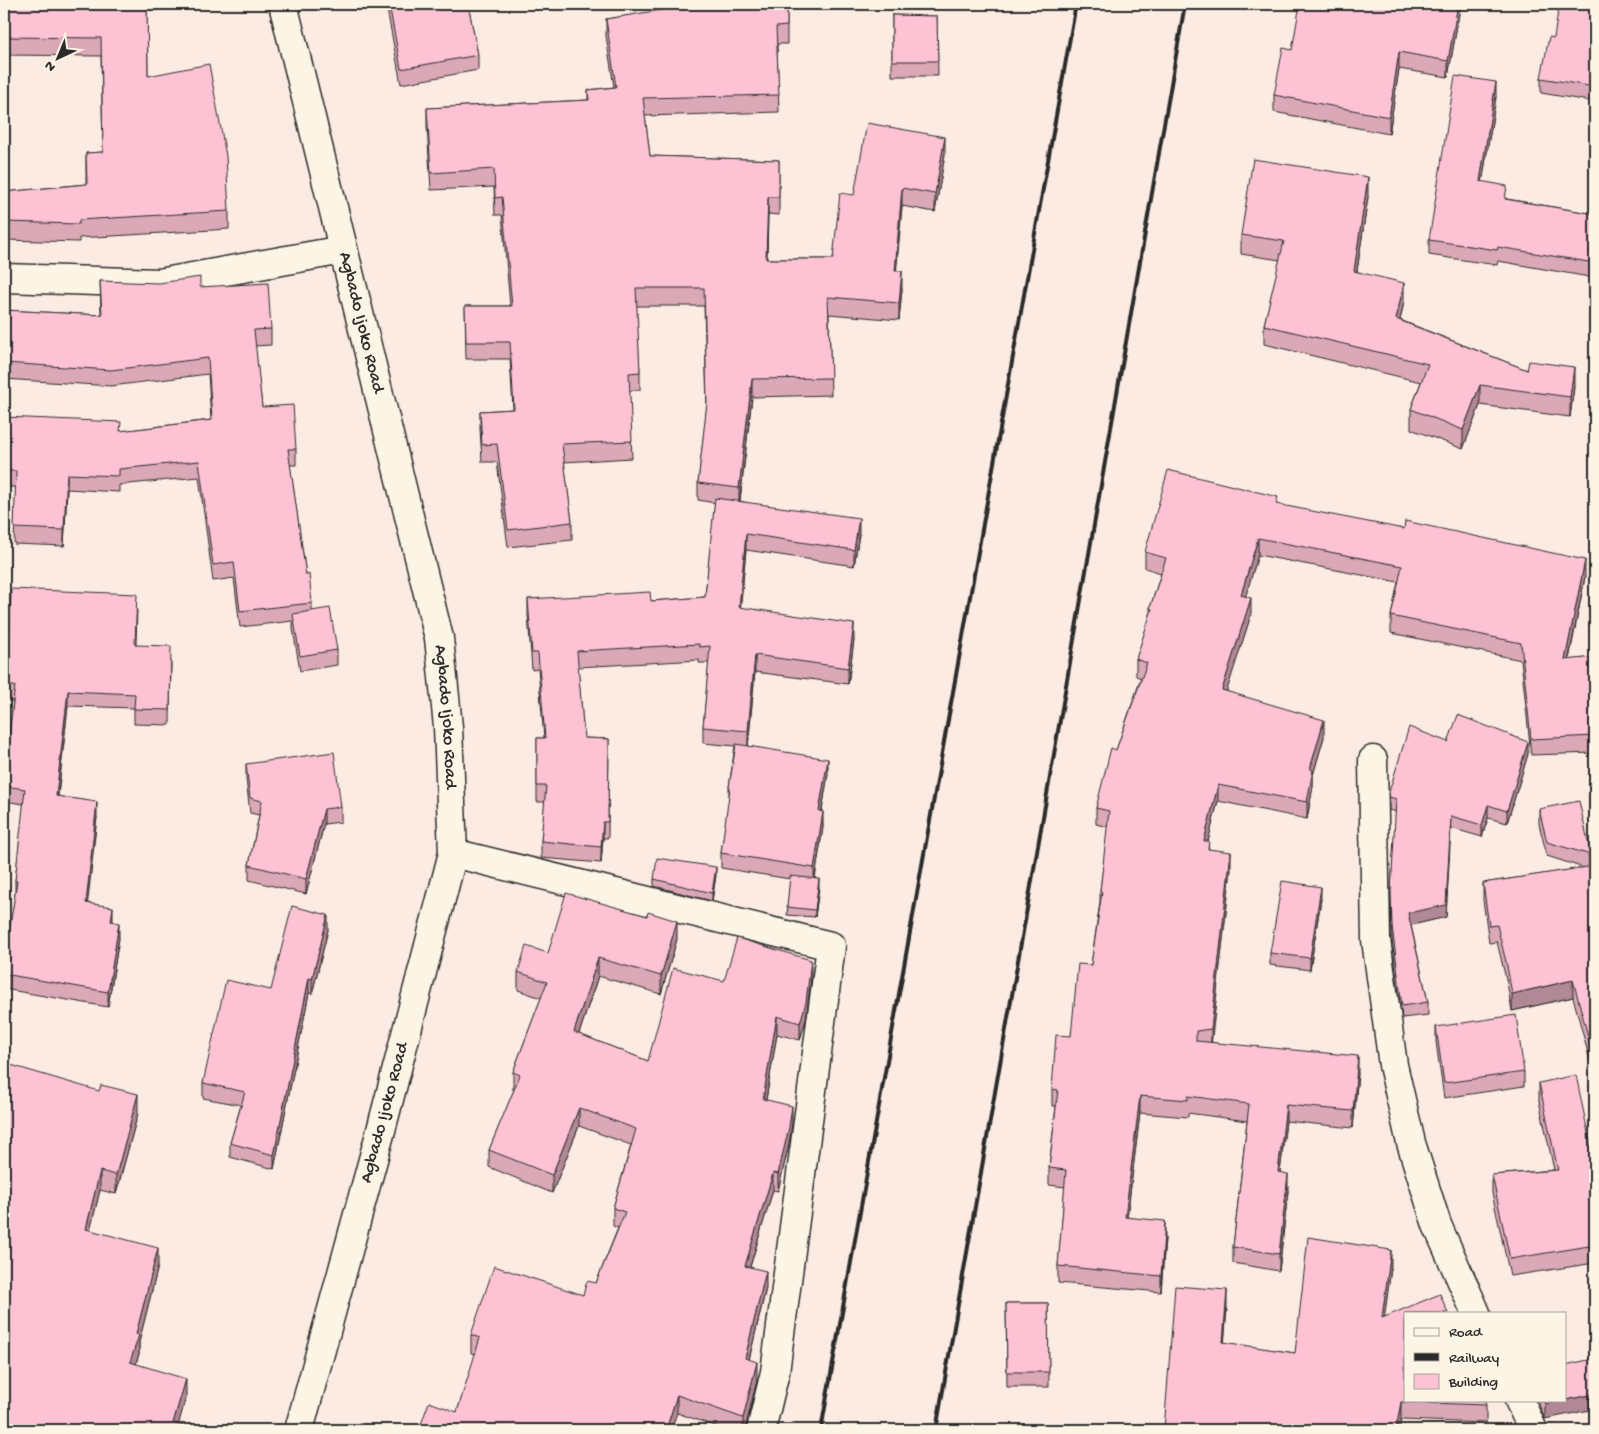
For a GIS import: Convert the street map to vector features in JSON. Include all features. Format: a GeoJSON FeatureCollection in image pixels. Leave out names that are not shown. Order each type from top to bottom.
{"type":"FeatureCollection","features":[{"type":"Feature","properties":{"kind":"street","name":"Agbado Ijoko Road"},"geometry":{"type":"LineString","coordinates":[[283,4],[439,638],[448,727],[453,853],[380,1134],[299,1430]]}},
{"type":"Feature","properties":{"kind":"street"},"geometry":{"type":"LineString","coordinates":[[4,278],[159,283],[343,250]]}},
{"type":"Feature","properties":{"kind":"street"},"geometry":{"type":"LineString","coordinates":[[1373,760],[1376,940],[1393,1066],[1412,1143],[1437,1225],[1476,1312]]}},
{"type":"Feature","properties":{"kind":"street"},"geometry":{"type":"LineString","coordinates":[[453,853],[831,946],[775,1372],[760,1430]]}},
{"type":"Feature","properties":{"kind":"street"},"geometry":{"type":"LineString","coordinates":[[1520,1402],[1534,1430]]}},
{"type":"Feature","properties":{"kind":"building"},"geometry":{"type":"Polygon","coordinates":[[[4,4],[147,4],[148,76],[209,64],[226,156],[229,211],[79,220],[79,224],[4,222],[4,192],[87,184],[86,153],[103,152],[101,38],[4,37],[4,4]]]}},
{"type":"Feature","properties":{"kind":"building"},"geometry":{"type":"Polygon","coordinates":[[[389,4],[468,4],[478,55],[401,69],[389,4]]]}},
{"type":"Feature","properties":{"kind":"building"},"geometry":{"type":"Polygon","coordinates":[[[667,4],[787,4],[787,26],[776,27],[779,95],[643,98],[650,156],[779,160],[779,197],[768,197],[766,259],[833,259],[840,193],[854,195],[867,123],[945,137],[935,194],[902,188],[895,271],[902,271],[899,303],[828,297],[831,378],[752,379],[739,488],[698,483],[707,402],[704,288],[636,288],[640,372],[629,373],[632,441],[562,444],[572,522],[508,530],[497,444],[482,445],[480,411],[514,409],[510,342],[466,342],[465,306],[512,306],[502,197],[495,198],[494,169],[431,173],[427,108],[589,100],[588,90],[616,87],[606,19],[667,9],[667,4]]]}},
{"type":"Feature","properties":{"kind":"building"},"geometry":{"type":"Polygon","coordinates":[[[1300,4],[1458,4],[1448,61],[1399,52],[1389,117],[1274,95],[1283,48],[1292,50],[1300,4]]]}},
{"type":"Feature","properties":{"kind":"building"},"geometry":{"type":"Polygon","coordinates":[[[1559,4],[1595,4],[1595,87],[1541,78],[1549,37],[1554,38],[1559,4]]]}},
{"type":"Feature","properties":{"kind":"building"},"geometry":{"type":"Polygon","coordinates":[[[892,15],[937,16],[938,61],[892,61],[892,15]]]}},
{"type":"Feature","properties":{"kind":"building"},"geometry":{"type":"Polygon","coordinates":[[[1455,76],[1496,82],[1480,181],[1507,186],[1505,199],[1595,214],[1595,263],[1498,247],[1497,250],[1429,240],[1455,76]]]}},
{"type":"Feature","properties":{"kind":"building"},"geometry":{"type":"Polygon","coordinates":[[[4,131],[7,131],[4,170],[4,131]]]}},
{"type":"Feature","properties":{"kind":"building"},"geometry":{"type":"Polygon","coordinates":[[[1253,159],[1368,177],[1354,271],[1404,283],[1396,319],[1527,370],[1529,361],[1574,367],[1570,397],[1480,385],[1463,430],[1411,409],[1428,364],[1264,325],[1284,241],[1241,235],[1253,159]]]}},
{"type":"Feature","properties":{"kind":"building"},"geometry":{"type":"Polygon","coordinates":[[[200,277],[200,287],[268,283],[271,329],[254,330],[262,407],[293,405],[296,449],[288,449],[306,575],[309,574],[312,603],[240,611],[234,562],[213,565],[199,461],[119,469],[119,476],[67,474],[64,530],[14,528],[16,471],[4,471],[4,417],[121,422],[120,431],[212,420],[208,358],[111,370],[4,363],[4,310],[102,315],[100,281],[159,283],[200,277]]]}},
{"type":"Feature","properties":{"kind":"building"},"geometry":{"type":"Polygon","coordinates":[[[1168,470],[1278,497],[1276,504],[1404,529],[1405,521],[1585,560],[1565,660],[1595,657],[1595,736],[1531,739],[1521,643],[1391,616],[1402,566],[1258,538],[1241,595],[1251,598],[1222,690],[1324,720],[1310,769],[1313,770],[1307,802],[1218,785],[1204,841],[1209,841],[1208,849],[1231,852],[1211,1029],[1196,1031],[1196,1041],[1358,1056],[1353,1111],[1286,1105],[1278,1172],[1288,1174],[1279,1254],[1233,1247],[1249,1104],[1188,1096],[1188,1100],[1140,1096],[1125,1217],[1165,1221],[1161,1276],[1058,1266],[1066,1170],[1049,1168],[1058,1090],[1052,1089],[1056,1035],[1071,1036],[1078,964],[1091,965],[1102,892],[1100,891],[1109,811],[1096,808],[1111,748],[1116,750],[1147,663],[1136,659],[1166,558],[1145,552],[1168,470]]]}},
{"type":"Feature","properties":{"kind":"building"},"geometry":{"type":"Polygon","coordinates":[[[715,498],[859,518],[854,550],[746,534],[739,607],[854,624],[848,668],[755,655],[748,731],[703,727],[710,646],[699,647],[699,644],[577,651],[584,738],[609,739],[608,822],[603,822],[601,847],[541,841],[546,786],[537,786],[537,738],[545,738],[538,653],[532,653],[528,599],[650,592],[651,601],[705,597],[715,498]]]}},
{"type":"Feature","properties":{"kind":"building"},"geometry":{"type":"Polygon","coordinates":[[[11,589],[137,594],[135,645],[171,646],[170,710],[134,709],[135,694],[68,691],[56,796],[97,802],[86,903],[113,907],[111,921],[119,923],[108,992],[4,974],[4,938],[8,939],[17,881],[15,881],[25,789],[4,786],[15,686],[4,686],[4,653],[9,653],[11,589]]]}},
{"type":"Feature","properties":{"kind":"building"},"geometry":{"type":"Polygon","coordinates":[[[330,608],[337,650],[300,656],[293,614],[330,608]]]}},
{"type":"Feature","properties":{"kind":"building"},"geometry":{"type":"Polygon","coordinates":[[[1458,715],[1528,742],[1507,811],[1488,805],[1482,825],[1451,816],[1446,905],[1408,913],[1428,1002],[1402,1006],[1392,926],[1391,891],[1396,799],[1389,797],[1389,792],[1409,727],[1448,742],[1458,715]]]}},
{"type":"Feature","properties":{"kind":"building"},"geometry":{"type":"Polygon","coordinates":[[[736,744],[828,759],[819,811],[823,812],[814,868],[721,853],[736,744]]]}},
{"type":"Feature","properties":{"kind":"building"},"geometry":{"type":"Polygon","coordinates":[[[334,752],[341,807],[324,809],[306,879],[249,865],[262,801],[250,798],[246,764],[334,752]]]}},
{"type":"Feature","properties":{"kind":"building"},"geometry":{"type":"Polygon","coordinates":[[[1579,801],[1591,855],[1547,842],[1539,809],[1579,801]]]}},
{"type":"Feature","properties":{"kind":"building"},"geometry":{"type":"Polygon","coordinates":[[[657,858],[716,867],[712,893],[654,879],[657,858]]]}},
{"type":"Feature","properties":{"kind":"building"},"geometry":{"type":"Polygon","coordinates":[[[1594,866],[1595,1050],[1592,1051],[1573,980],[1512,994],[1497,925],[1489,926],[1483,883],[1594,866]]]}},
{"type":"Feature","properties":{"kind":"building"},"geometry":{"type":"Polygon","coordinates":[[[790,876],[819,879],[815,910],[787,907],[790,876]]]}},
{"type":"Feature","properties":{"kind":"building"},"geometry":{"type":"Polygon","coordinates":[[[1282,881],[1321,887],[1310,958],[1270,953],[1282,881]]]}},
{"type":"Feature","properties":{"kind":"building"},"geometry":{"type":"Polygon","coordinates":[[[566,893],[647,916],[648,912],[677,921],[661,976],[598,958],[574,1032],[648,1061],[673,968],[724,981],[737,938],[811,960],[806,1002],[800,1023],[777,1016],[763,1099],[792,1106],[778,1174],[773,1173],[745,1266],[766,1271],[745,1358],[757,1362],[743,1418],[677,1395],[666,1430],[419,1430],[429,1402],[457,1412],[480,1338],[471,1335],[494,1266],[583,1295],[587,1281],[596,1283],[625,1212],[613,1208],[636,1129],[579,1108],[552,1175],[489,1150],[520,1075],[513,1072],[547,982],[518,972],[526,946],[548,953],[566,893]]]}},
{"type":"Feature","properties":{"kind":"building"},"geometry":{"type":"Polygon","coordinates":[[[292,906],[328,915],[312,979],[309,978],[274,1155],[230,1143],[245,1092],[203,1083],[226,980],[271,990],[292,906]]]}},
{"type":"Feature","properties":{"kind":"building"},"geometry":{"type":"Polygon","coordinates":[[[1516,1015],[1524,1072],[1444,1083],[1436,1027],[1516,1015]]]}},
{"type":"Feature","properties":{"kind":"building"},"geometry":{"type":"Polygon","coordinates":[[[4,1063],[99,1091],[101,1085],[138,1094],[116,1175],[100,1171],[86,1229],[158,1248],[136,1334],[139,1335],[130,1362],[186,1379],[173,1423],[184,1426],[182,1430],[4,1430],[4,1063]]]}},
{"type":"Feature","properties":{"kind":"building"},"geometry":{"type":"Polygon","coordinates":[[[1576,1075],[1595,1167],[1595,1245],[1510,1259],[1492,1175],[1558,1170],[1539,1083],[1576,1075]]]}},
{"type":"Feature","properties":{"kind":"building"},"geometry":{"type":"Polygon","coordinates":[[[1308,1237],[1391,1250],[1382,1318],[1440,1294],[1448,1312],[1404,1312],[1404,1402],[1485,1402],[1486,1405],[1401,1402],[1396,1430],[1164,1430],[1175,1286],[1227,1290],[1223,1342],[1295,1353],[1308,1237]]]}},
{"type":"Feature","properties":{"kind":"building"},"geometry":{"type":"Polygon","coordinates":[[[1006,1303],[1048,1303],[1049,1372],[1007,1372],[1006,1303]]]}},
{"type":"Feature","properties":{"kind":"building"},"geometry":{"type":"Polygon","coordinates":[[[1593,1359],[1595,1364],[1595,1394],[1566,1400],[1566,1365],[1593,1359]]]}},
{"type":"Feature","properties":{"kind":"railway"},"geometry":{"type":"LineString","coordinates":[[821,1430],[1076,4]]}},
{"type":"Feature","properties":{"kind":"railway"},"geometry":{"type":"LineString","coordinates":[[936,1430],[1185,4]]}}]}
